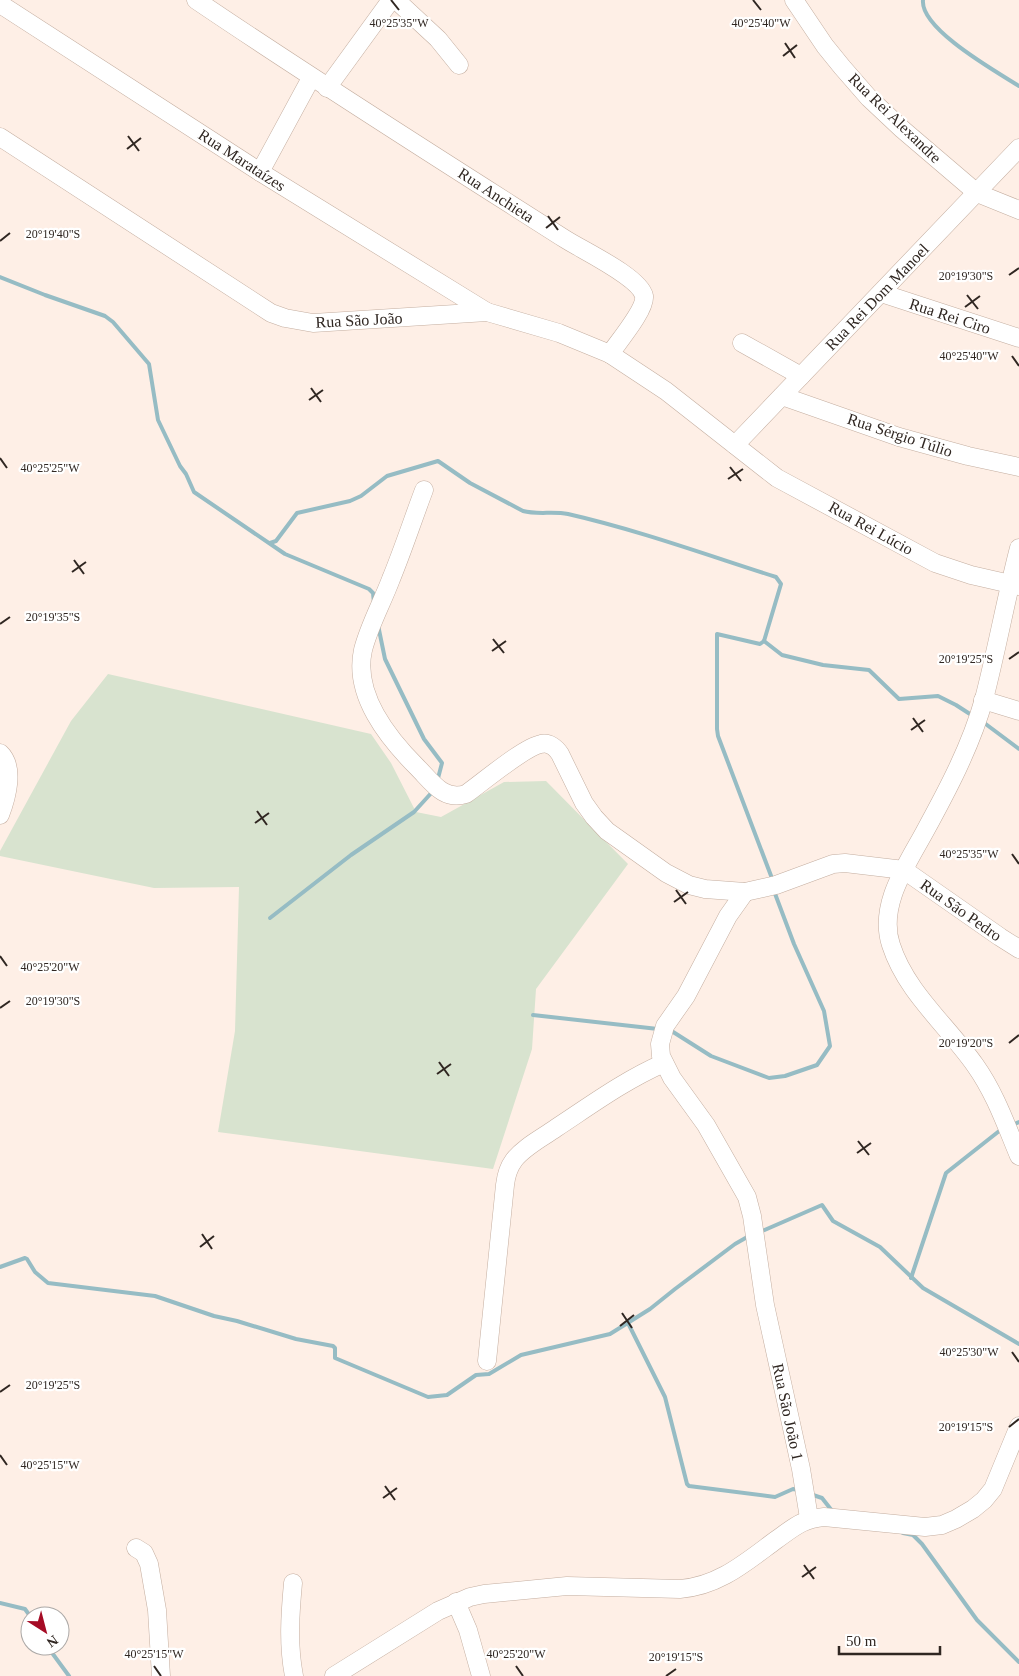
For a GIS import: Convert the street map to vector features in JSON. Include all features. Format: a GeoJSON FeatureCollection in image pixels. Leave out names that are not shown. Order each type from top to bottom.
{"type":"FeatureCollection","features":[{"type":"Feature","properties":{"kind":"street","name":"Rua Anchieta"},"geometry":{"type":"LineString","coordinates":[[196,0],[327,88],[637,284],[644,295],[644,302],[610,354]]}},
{"type":"Feature","properties":{"kind":"street"},"geometry":{"type":"LineString","coordinates":[[327,88],[391,0]]}},
{"type":"Feature","properties":{"kind":"street"},"geometry":{"type":"LineString","coordinates":[[396,0],[438,40],[459,65]]}},
{"type":"Feature","properties":{"kind":"street","name":"Rua Rei Alexandre"},"geometry":{"type":"LineString","coordinates":[[794,0],[826,46],[869,98],[902,129],[976,193],[1019,210]]}},
{"type":"Feature","properties":{"kind":"street","name":"Rua Marataízes"},"geometry":{"type":"LineString","coordinates":[[0,4],[260,172],[487,312]]}},
{"type":"Feature","properties":{"kind":"street"},"geometry":{"type":"LineString","coordinates":[[260,172],[312,78]]}},
{"type":"Feature","properties":{"kind":"street","name":"Rua São João"},"geometry":{"type":"LineString","coordinates":[[0,138],[271,313],[313,324],[487,312],[559,333],[610,354],[666,391],[735,445]]}},
{"type":"Feature","properties":{"kind":"street","name":"Rua Rei Dom Manoel"},"geometry":{"type":"LineString","coordinates":[[735,445],[1019,148]]}},
{"type":"Feature","properties":{"kind":"street","name":"Rua Rei Ciro"},"geometry":{"type":"LineString","coordinates":[[881,293],[1019,338]]}},
{"type":"Feature","properties":{"kind":"street"},"geometry":{"type":"LineString","coordinates":[[742,343],[801,376]]}},
{"type":"Feature","properties":{"kind":"street","name":"Rua Sérgio Túlio"},"geometry":{"type":"LineString","coordinates":[[782,396],[899,437],[968,456],[1019,467]]}},
{"type":"Feature","properties":{"kind":"street","name":"Rua Rei Lúcio"},"geometry":{"type":"LineString","coordinates":[[735,445],[777,478],[935,563],[971,575],[1014,585]]}},
{"type":"Feature","properties":{"kind":"street"},"geometry":{"type":"LineString","coordinates":[[424,490],[392,578],[367,636],[361,662],[368,696],[376,716],[397,747],[441,791],[451,796],[466,794],[531,748],[541,744],[551,746],[560,754],[584,803],[607,831],[666,873],[689,885],[705,889],[745,892],[776,885],[833,864],[854,862],[904,870]]}},
{"type":"Feature","properties":{"kind":"street"},"geometry":{"type":"LineString","coordinates":[[1019,548],[1014,585],[983,700],[970,738],[950,782],[904,870],[893,895],[888,913],[890,943],[896,962],[905,978],[975,1064],[1000,1109],[1019,1156]]}},
{"type":"Feature","properties":{"kind":"street"},"geometry":{"type":"LineString","coordinates":[[983,700],[1019,711]]}},
{"type":"Feature","properties":{"kind":"street"},"geometry":{"type":"LineString","coordinates":[[0,753],[8,764],[7,786],[4,805],[0,815]]}},
{"type":"Feature","properties":{"kind":"street","name":"Rua São Pedro"},"geometry":{"type":"LineString","coordinates":[[904,870],[1019,949]]}},
{"type":"Feature","properties":{"kind":"street"},"geometry":{"type":"LineString","coordinates":[[487,1361],[506,1178],[512,1162],[528,1148],[617,1087],[645,1071],[664,1063],[660,1044],[666,1026],[686,996],[728,916],[745,892]]}},
{"type":"Feature","properties":{"kind":"street","name":"Rua São João 1"},"geometry":{"type":"LineString","coordinates":[[664,1063],[706,1125],[747,1197],[752,1216],[765,1305],[801,1469],[809,1518]]}},
{"type":"Feature","properties":{"kind":"street"},"geometry":{"type":"LineString","coordinates":[[334,1676],[438,1611],[456,1602],[484,1594],[567,1586],[698,1588],[736,1569],[809,1518],[824,1517],[925,1527],[942,1525],[973,1509],[993,1489],[1019,1426]]}},
{"type":"Feature","properties":{"kind":"street"},"geometry":{"type":"LineString","coordinates":[[136,1548],[144,1553],[148,1564],[157,1610],[161,1676]]}},
{"type":"Feature","properties":{"kind":"street"},"geometry":{"type":"LineString","coordinates":[[293,1584],[289,1627],[294,1676]]}},
{"type":"Feature","properties":{"kind":"street"},"geometry":{"type":"LineString","coordinates":[[456,1602],[468,1630],[481,1676]]}},
{"type":"Feature","properties":{"kind":"green space"},"geometry":{"type":"Polygon","coordinates":[[[108,674],[371,734],[391,763],[416,812],[441,817],[504,782],[546,781],[628,864],[536,989],[532,1049],[493,1169],[218,1132],[235,1031],[239,887],[154,888],[0,856],[0,851],[71,721],[108,674]]]}},
{"type":"Feature","properties":{"kind":"waterway"},"geometry":{"type":"LineString","coordinates":[[923,0],[925,11],[946,36],[978,60],[1019,86]]}},
{"type":"Feature","properties":{"kind":"waterway"},"geometry":{"type":"LineString","coordinates":[[0,277],[105,316],[113,322],[149,364],[158,420],[194,492],[285,554],[369,589],[373,593],[374,603]]}},
{"type":"Feature","properties":{"kind":"waterway"},"geometry":{"type":"LineString","coordinates":[[270,543],[276,541],[297,513],[350,501],[361,496],[387,476],[438,461],[470,483],[523,511],[562,513],[594,520],[776,577],[781,584],[764,641]]}},
{"type":"Feature","properties":{"kind":"waterway"},"geometry":{"type":"LineString","coordinates":[[378,625],[385,659],[424,739],[442,763],[437,782]]}},
{"type":"Feature","properties":{"kind":"waterway"},"geometry":{"type":"LineString","coordinates":[[764,641],[760,644],[717,634],[717,729],[773,881]]}},
{"type":"Feature","properties":{"kind":"waterway"},"geometry":{"type":"LineString","coordinates":[[764,641],[782,655],[823,665],[869,670],[899,699],[938,696],[973,716]]}},
{"type":"Feature","properties":{"kind":"waterway"},"geometry":{"type":"LineString","coordinates":[[983,722],[1019,749]]}},
{"type":"Feature","properties":{"kind":"waterway"},"geometry":{"type":"LineString","coordinates":[[270,918],[351,855],[414,812],[434,790]]}},
{"type":"Feature","properties":{"kind":"waterway"},"geometry":{"type":"LineString","coordinates":[[670,1030],[711,1056],[769,1078],[785,1076],[817,1065],[830,1046],[824,1011],[794,944],[774,891]]}},
{"type":"Feature","properties":{"kind":"waterway"},"geometry":{"type":"LineString","coordinates":[[533,1015],[658,1029]]}},
{"type":"Feature","properties":{"kind":"waterway"},"geometry":{"type":"LineString","coordinates":[[1012,1125],[1019,1122]]}},
{"type":"Feature","properties":{"kind":"waterway"},"geometry":{"type":"LineString","coordinates":[[911,1278],[946,1173],[1003,1128]]}},
{"type":"Feature","properties":{"kind":"waterway"},"geometry":{"type":"LineString","coordinates":[[760,1232],[822,1205],[833,1221],[880,1247],[923,1288],[1019,1344]]}},
{"type":"Feature","properties":{"kind":"waterway"},"geometry":{"type":"LineString","coordinates":[[0,1267],[25,1258],[35,1272],[48,1283],[155,1296],[214,1316],[296,1339],[333,1346],[335,1348],[335,1358],[428,1397],[447,1395],[476,1375],[489,1374],[521,1355],[610,1334],[650,1309],[735,1244],[749,1236]]}},
{"type":"Feature","properties":{"kind":"waterway"},"geometry":{"type":"LineString","coordinates":[[628,1323],[665,1397],[689,1486],[775,1497],[793,1489],[798,1490]]}},
{"type":"Feature","properties":{"kind":"waterway"},"geometry":{"type":"LineString","coordinates":[[810,1494],[822,1498],[833,1512]]}},
{"type":"Feature","properties":{"kind":"waterway"},"geometry":{"type":"LineString","coordinates":[[903,1533],[913,1535],[922,1544],[977,1620],[1019,1662]]}},
{"type":"Feature","properties":{"kind":"waterway"},"geometry":{"type":"LineString","coordinates":[[0,1603],[20,1608]]}},
{"type":"Feature","properties":{"kind":"waterway"},"geometry":{"type":"LineString","coordinates":[[54,1656],[69,1676]]}}]}
